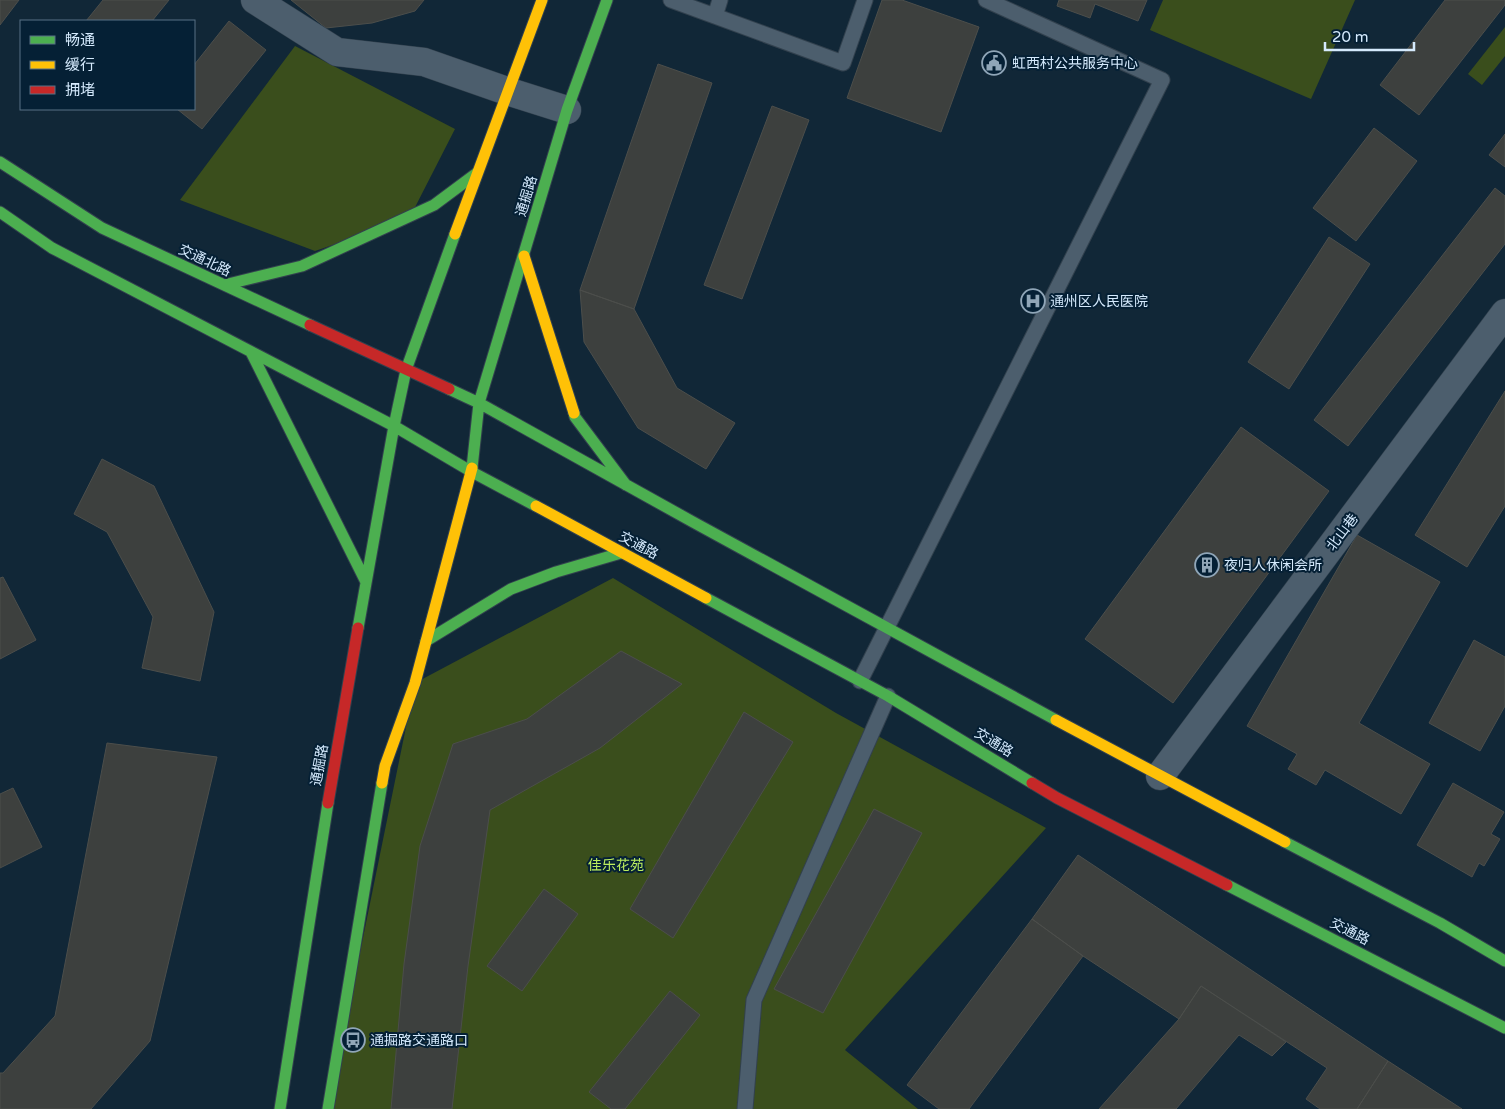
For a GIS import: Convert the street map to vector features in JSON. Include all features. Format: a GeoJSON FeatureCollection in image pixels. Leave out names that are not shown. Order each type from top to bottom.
{"type":"FeatureCollection","features":[{"type":"Feature","properties":{"kind":"main road"},"geometry":{"type":"LineString","coordinates":[[406,370],[506,91],[542,0]]}},
{"type":"Feature","properties":{"kind":"main road","name":"通掘路"},"geometry":{"type":"LineString","coordinates":[[472,472],[480,403],[567,110],[607,0]]}},
{"type":"Feature","properties":{"kind":"main road","name":"交通北路"},"geometry":{"type":"LineString","coordinates":[[0,162],[102,228],[480,403]]}},
{"type":"Feature","properties":{"kind":"main road"},"geometry":{"type":"LineString","coordinates":[[224,285],[302,266],[434,205],[477,173]]}},
{"type":"Feature","properties":{"kind":"main road"},"geometry":{"type":"LineString","coordinates":[[0,212],[52,248],[394,426]]}},
{"type":"Feature","properties":{"kind":"main road"},"geometry":{"type":"LineString","coordinates":[[524,256],[575,417],[626,485]]}},
{"type":"Feature","properties":{"kind":"main road"},"geometry":{"type":"LineString","coordinates":[[251,352],[366,582]]}},
{"type":"Feature","properties":{"kind":"main road","name":"通掘路"},"geometry":{"type":"LineString","coordinates":[[280,1109],[331,781],[394,426],[406,370]]}},
{"type":"Feature","properties":{"kind":"main road"},"geometry":{"type":"LineString","coordinates":[[480,403],[626,485],[1160,776],[1440,923],[1505,961]]}},
{"type":"Feature","properties":{"kind":"main road","name":"交通路"},"geometry":{"type":"LineString","coordinates":[[394,426],[472,472],[888,696],[1057,798],[1505,1028]]}},
{"type":"Feature","properties":{"kind":"main road"},"geometry":{"type":"LineString","coordinates":[[328,1109],[385,766],[415,683],[472,472]]}},
{"type":"Feature","properties":{"kind":"main road"},"geometry":{"type":"LineString","coordinates":[[426,641],[511,589],[556,572],[621,553]]}},
{"type":"Feature","properties":{"kind":"street"},"geometry":{"type":"LineString","coordinates":[[255,0],[337,52],[424,62],[567,110]]}},
{"type":"Feature","properties":{"kind":"street","name":"北山巷"},"geometry":{"type":"LineString","coordinates":[[1160,776],[1505,313]]}},
{"type":"Feature","properties":{"kind":"lane"},"geometry":{"type":"LineString","coordinates":[[671,0],[843,63],[865,0]]}},
{"type":"Feature","properties":{"kind":"lane"},"geometry":{"type":"LineString","coordinates":[[715,16],[720,0]]}},
{"type":"Feature","properties":{"kind":"lane"},"geometry":{"type":"LineString","coordinates":[[860,681],[1162,80],[986,0]]}},
{"type":"Feature","properties":{"kind":"lane"},"geometry":{"type":"LineString","coordinates":[[745,1109],[754,1000],[888,696]]}},
{"type":"Feature","properties":{"kind":"green space"},"geometry":{"type":"Polygon","coordinates":[[[1163,0],[1355,0],[1311,99],[1150,30],[1163,0]]]}},
{"type":"Feature","properties":{"kind":"green space"},"geometry":{"type":"Polygon","coordinates":[[[1505,27],[1505,56],[1482,85],[1468,74],[1505,27]]]}},
{"type":"Feature","properties":{"kind":"green space"},"geometry":{"type":"Polygon","coordinates":[[[295,46],[455,129],[409,219],[315,251],[180,200],[295,46]]]}},
{"type":"Feature","properties":{"kind":"green space","name":"佳乐花苑"},"geometry":{"type":"Polygon","coordinates":[[[613,578],[836,713],[1046,828],[845,1050],[918,1109],[328,1109],[415,683],[613,578]]]}},
{"type":"Feature","properties":{"kind":"building"},"geometry":{"type":"Polygon","coordinates":[[[0,0],[19,0],[0,25],[0,0]]]}},
{"type":"Feature","properties":{"kind":"building"},"geometry":{"type":"Polygon","coordinates":[[[103,0],[169,0],[153,20],[87,20],[103,0]]]}},
{"type":"Feature","properties":{"kind":"building"},"geometry":{"type":"Polygon","coordinates":[[[291,0],[424,0],[415,11],[372,23],[326,28],[291,0]]]}},
{"type":"Feature","properties":{"kind":"building"},"geometry":{"type":"Polygon","coordinates":[[[882,0],[902,0],[979,27],[941,132],[847,98],[882,0]]]}},
{"type":"Feature","properties":{"kind":"building"},"geometry":{"type":"Polygon","coordinates":[[[1059,0],[1147,0],[1138,21],[1095,4],[1090,18],[1057,6],[1059,0]]]}},
{"type":"Feature","properties":{"kind":"building"},"geometry":{"type":"Polygon","coordinates":[[[1445,0],[1505,0],[1505,5],[1419,115],[1380,85],[1445,0]]]}},
{"type":"Feature","properties":{"kind":"building"},"geometry":{"type":"Polygon","coordinates":[[[229,21],[266,50],[202,129],[178,110],[195,110],[195,64],[229,21]]]}},
{"type":"Feature","properties":{"kind":"building"},"geometry":{"type":"Polygon","coordinates":[[[658,64],[712,83],[634,309],[580,290],[658,64]]]}},
{"type":"Feature","properties":{"kind":"building"},"geometry":{"type":"Polygon","coordinates":[[[772,106],[809,120],[742,299],[704,285],[772,106]]]}},
{"type":"Feature","properties":{"kind":"building"},"geometry":{"type":"Polygon","coordinates":[[[1374,128],[1417,161],[1356,241],[1313,208],[1374,128]]]}},
{"type":"Feature","properties":{"kind":"building"},"geometry":{"type":"Polygon","coordinates":[[[1505,134],[1505,167],[1489,155],[1505,134]]]}},
{"type":"Feature","properties":{"kind":"building"},"geometry":{"type":"Polygon","coordinates":[[[1495,188],[1505,196],[1505,244],[1348,446],[1314,420],[1495,188]]]}},
{"type":"Feature","properties":{"kind":"building"},"geometry":{"type":"Polygon","coordinates":[[[1329,237],[1370,264],[1289,389],[1248,362],[1329,237]]]}},
{"type":"Feature","properties":{"kind":"building"},"geometry":{"type":"Polygon","coordinates":[[[580,290],[634,309],[677,388],[735,423],[706,469],[638,428],[584,342],[580,290]]]}},
{"type":"Feature","properties":{"kind":"building"},"geometry":{"type":"Polygon","coordinates":[[[1505,391],[1505,506],[1467,567],[1415,535],[1505,391]]]}},
{"type":"Feature","properties":{"kind":"building","name":"夜归人休闲会所"},"geometry":{"type":"Polygon","coordinates":[[[1241,427],[1329,491],[1173,703],[1085,639],[1241,427]]]}},
{"type":"Feature","properties":{"kind":"building"},"geometry":{"type":"Polygon","coordinates":[[[102,459],[154,486],[214,612],[200,681],[142,668],[153,617],[107,532],[74,514],[102,459]]]}},
{"type":"Feature","properties":{"kind":"building"},"geometry":{"type":"Polygon","coordinates":[[[1357,535],[1440,582],[1359,723],[1430,764],[1401,814],[1325,770],[1316,785],[1288,769],[1297,754],[1247,726],[1357,535]]]}},
{"type":"Feature","properties":{"kind":"building"},"geometry":{"type":"Polygon","coordinates":[[[3,577],[36,640],[0,659],[0,578],[3,577]]]}},
{"type":"Feature","properties":{"kind":"building"},"geometry":{"type":"Polygon","coordinates":[[[1474,640],[1505,657],[1505,706],[1480,751],[1429,723],[1474,640]]]}},
{"type":"Feature","properties":{"kind":"building"},"geometry":{"type":"Polygon","coordinates":[[[621,651],[682,684],[600,748],[490,810],[468,966],[452,1109],[391,1109],[404,964],[420,846],[453,744],[527,719],[621,651]]]}},
{"type":"Feature","properties":{"kind":"building"},"geometry":{"type":"Polygon","coordinates":[[[744,712],[793,742],[673,938],[630,909],[744,712]]]}},
{"type":"Feature","properties":{"kind":"building"},"geometry":{"type":"Polygon","coordinates":[[[107,743],[217,757],[150,1041],[91,1109],[0,1109],[0,1073],[3,1073],[55,1016],[107,743]]]}},
{"type":"Feature","properties":{"kind":"building"},"geometry":{"type":"Polygon","coordinates":[[[1453,783],[1504,812],[1491,834],[1500,839],[1484,866],[1479,863],[1472,877],[1417,845],[1453,783]]]}},
{"type":"Feature","properties":{"kind":"building"},"geometry":{"type":"Polygon","coordinates":[[[13,788],[42,847],[0,868],[0,794],[13,788]]]}},
{"type":"Feature","properties":{"kind":"building"},"geometry":{"type":"Polygon","coordinates":[[[874,809],[922,833],[823,1013],[774,989],[874,809]]]}},
{"type":"Feature","properties":{"kind":"building"},"geometry":{"type":"Polygon","coordinates":[[[1078,855],[1388,1061],[1357,1109],[1320,1109],[1306,1099],[1327,1068],[1201,986],[1179,1019],[1083,956],[1032,919],[1078,855]]]}},
{"type":"Feature","properties":{"kind":"building"},"geometry":{"type":"Polygon","coordinates":[[[544,889],[578,914],[522,991],[487,966],[544,889]]]}},
{"type":"Feature","properties":{"kind":"building"},"geometry":{"type":"Polygon","coordinates":[[[1032,919],[1083,956],[969,1109],[939,1109],[907,1085],[1032,919]]]}},
{"type":"Feature","properties":{"kind":"building"},"geometry":{"type":"Polygon","coordinates":[[[1201,986],[1286,1042],[1272,1056],[1239,1035],[1176,1109],[1099,1109],[1179,1019],[1201,986]]]}},
{"type":"Feature","properties":{"kind":"building"},"geometry":{"type":"Polygon","coordinates":[[[670,991],[700,1015],[625,1109],[611,1109],[589,1092],[670,991]]]}},
{"type":"Feature","properties":{"kind":"building"},"geometry":{"type":"Polygon","coordinates":[[[1388,1061],[1462,1109],[1357,1109],[1388,1061]]]}},
{"type":"Feature","properties":{"kind":"traffic: fast"},"geometry":{"type":"LineString","coordinates":[[472,468],[479,403],[567,110],[607,0]]}},
{"type":"Feature","properties":{"kind":"traffic: fast"},"geometry":{"type":"LineString","coordinates":[[0,162],[102,228],[310,325]]}},
{"type":"Feature","properties":{"kind":"traffic: fast"},"geometry":{"type":"LineString","coordinates":[[224,285],[302,266],[434,205],[477,173]]}},
{"type":"Feature","properties":{"kind":"traffic: fast"},"geometry":{"type":"LineString","coordinates":[[0,212],[52,248],[394,426],[472,472],[536,506]]}},
{"type":"Feature","properties":{"kind":"traffic: fast"},"geometry":{"type":"LineString","coordinates":[[358,628],[394,426],[406,370],[455,234]]}},
{"type":"Feature","properties":{"kind":"traffic: fast"},"geometry":{"type":"LineString","coordinates":[[251,352],[366,582]]}},
{"type":"Feature","properties":{"kind":"traffic: fast"},"geometry":{"type":"LineString","coordinates":[[449,389],[479,403],[1056,720]]}},
{"type":"Feature","properties":{"kind":"traffic: fast"},"geometry":{"type":"LineString","coordinates":[[574,413],[575,417],[626,485]]}},
{"type":"Feature","properties":{"kind":"traffic: fast"},"geometry":{"type":"LineString","coordinates":[[426,641],[511,589],[556,572],[621,553]]}},
{"type":"Feature","properties":{"kind":"traffic: fast"},"geometry":{"type":"LineString","coordinates":[[706,598],[888,696],[1032,783]]}},
{"type":"Feature","properties":{"kind":"traffic: fast"},"geometry":{"type":"LineString","coordinates":[[328,1109],[382,783]]}},
{"type":"Feature","properties":{"kind":"traffic: fast"},"geometry":{"type":"LineString","coordinates":[[280,1109],[328,803]]}},
{"type":"Feature","properties":{"kind":"traffic: fast"},"geometry":{"type":"LineString","coordinates":[[1285,842],[1440,923],[1505,961]]}},
{"type":"Feature","properties":{"kind":"traffic: fast"},"geometry":{"type":"LineString","coordinates":[[1227,885],[1505,1028]]}},
{"type":"Feature","properties":{"kind":"traffic: slow"},"geometry":{"type":"LineString","coordinates":[[455,234],[542,0]]}},
{"type":"Feature","properties":{"kind":"traffic: slow"},"geometry":{"type":"LineString","coordinates":[[524,256],[574,413]]}},
{"type":"Feature","properties":{"kind":"traffic: slow"},"geometry":{"type":"LineString","coordinates":[[382,783],[385,766],[415,683],[472,468]]}},
{"type":"Feature","properties":{"kind":"traffic: slow"},"geometry":{"type":"LineString","coordinates":[[536,506],[706,598]]}},
{"type":"Feature","properties":{"kind":"traffic: slow"},"geometry":{"type":"LineString","coordinates":[[1056,720],[1285,842]]}},
{"type":"Feature","properties":{"kind":"traffic: jam"},"geometry":{"type":"LineString","coordinates":[[310,325],[449,389]]}},
{"type":"Feature","properties":{"kind":"traffic: jam"},"geometry":{"type":"LineString","coordinates":[[328,803],[358,628]]}},
{"type":"Feature","properties":{"kind":"traffic: jam"},"geometry":{"type":"LineString","coordinates":[[1032,783],[1057,798],[1227,885]]}},
{"type":"Feature","properties":{"kind":"place","name":"虹西村公共服务中心"},"geometry":{"type":"Point","coordinates":[994,63]}},
{"type":"Feature","properties":{"kind":"place","name":"通州区人民医院"},"geometry":{"type":"Point","coordinates":[1033,301]}},
{"type":"Feature","properties":{"kind":"place","name":"夜归人休闲会所"},"geometry":{"type":"Point","coordinates":[1207,565]}},
{"type":"Feature","properties":{"kind":"place","name":"通掘路交通路口"},"geometry":{"type":"Point","coordinates":[353,1040]}}]}
